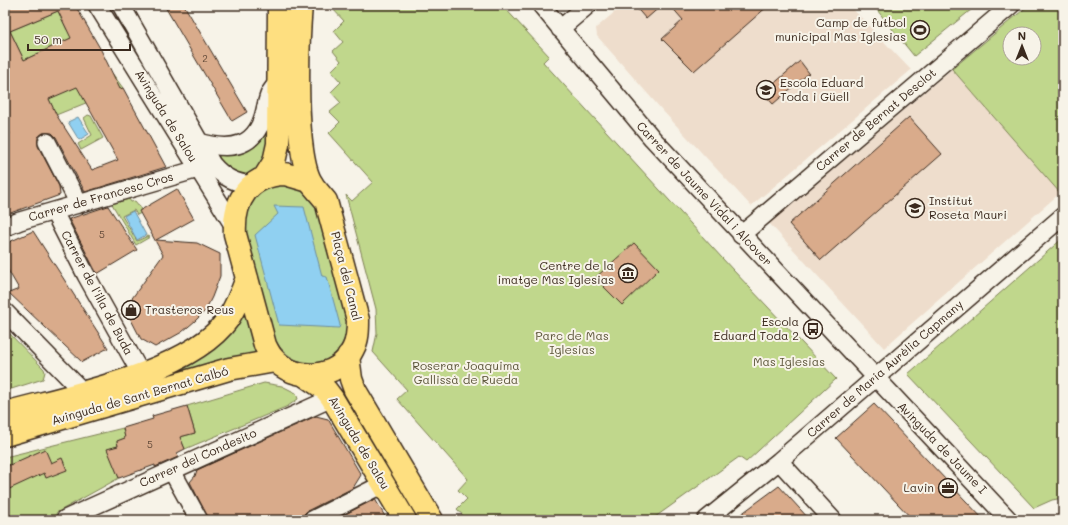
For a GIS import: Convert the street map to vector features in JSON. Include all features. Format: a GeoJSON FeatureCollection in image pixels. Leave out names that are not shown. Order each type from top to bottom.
{"type":"FeatureCollection","features":[{"type":"Feature","properties":{"kind":"main road"},"geometry":{"type":"LineString","coordinates":[[259,182],[274,162],[278,144],[279,5]]}},
{"type":"Feature","properties":{"kind":"main road"},"geometry":{"type":"LineString","coordinates":[[300,5],[298,72],[301,145],[305,170],[313,185]]}},
{"type":"Feature","properties":{"kind":"main road","name":"Plaça del Canal"},"geometry":{"type":"LineString","coordinates":[[285,174],[302,178],[313,185],[321,193],[329,208],[358,320],[358,335],[353,350],[343,363],[330,371],[315,375],[304,375],[285,369],[276,361],[265,345],[247,278],[234,218],[239,202],[248,188],[259,182],[285,174]]}},
{"type":"Feature","properties":{"kind":"main road","name":"Avinguda de Sant Bernat Calbó"},"geometry":{"type":"LineString","coordinates":[[5,413],[83,392],[141,374],[176,360],[208,340],[228,319],[239,299],[247,278]]}},
{"type":"Feature","properties":{"kind":"main road","name":"Avinguda de Salou"},"geometry":{"type":"LineString","coordinates":[[348,356],[351,379],[355,390],[432,520]]}},
{"type":"Feature","properties":{"kind":"main road","name":"Avinguda de Sant Bernat Calbó"},"geometry":{"type":"LineString","coordinates":[[5,435],[230,370],[276,361]]}},
{"type":"Feature","properties":{"kind":"main road","name":"Avinguda de Salou"},"geometry":{"type":"LineString","coordinates":[[304,375],[326,390],[332,398],[405,520]]}},
{"type":"Feature","properties":{"kind":"street","name":"Avinguda de Salou"},"geometry":{"type":"LineString","coordinates":[[97,5],[205,167],[235,228]]}},
{"type":"Feature","properties":{"kind":"street"},"geometry":{"type":"LineString","coordinates":[[121,5],[199,142],[205,167]]}},
{"type":"Feature","properties":{"kind":"street","name":"Carrer de Jaume Vidal i Alcover"},"geometry":{"type":"LineString","coordinates":[[541,5],[652,138],[875,378]]}},
{"type":"Feature","properties":{"kind":"street"},"geometry":{"type":"LineString","coordinates":[[560,29],[588,5]]}},
{"type":"Feature","properties":{"kind":"street","name":"Carrer de Bernat Desclot"},"geometry":{"type":"LineString","coordinates":[[741,235],[1011,5]]}},
{"type":"Feature","properties":{"kind":"street","name":"Avinguda de Salou"},"geometry":{"type":"LineString","coordinates":[[199,142],[221,147],[236,146],[250,139],[259,129],[265,109],[266,99],[271,90],[278,83]]}},
{"type":"Feature","properties":{"kind":"street"},"geometry":{"type":"LineString","coordinates":[[47,142],[79,204]]}},
{"type":"Feature","properties":{"kind":"street","name":"Avinguda de Salou"},"geometry":{"type":"LineString","coordinates":[[205,167],[220,173],[234,182],[259,182]]}},
{"type":"Feature","properties":{"kind":"street","name":"Carrer de Francesc Cros"},"geometry":{"type":"LineString","coordinates":[[5,227],[205,167]]}},
{"type":"Feature","properties":{"kind":"street","name":"Carrer de l'illa de Buda"},"geometry":{"type":"LineString","coordinates":[[54,212],[86,275],[141,374]]}},
{"type":"Feature","properties":{"kind":"street","name":"Carrer de Maria Aurèlia Capmany"},"geometry":{"type":"LineString","coordinates":[[706,520],[779,461],[1063,216]]}},
{"type":"Feature","properties":{"kind":"street"},"geometry":{"type":"LineString","coordinates":[[5,312],[83,392]]}},
{"type":"Feature","properties":{"kind":"street","name":"Avinguda de Jaume I"},"geometry":{"type":"LineString","coordinates":[[875,378],[1009,520]]}},
{"type":"Feature","properties":{"kind":"street","name":"Carrer del Condesito"},"geometry":{"type":"LineString","coordinates":[[64,519],[332,398]]}},
{"type":"Feature","properties":{"kind":"street"},"geometry":{"type":"LineString","coordinates":[[779,461],[833,520]]}},
{"type":"Feature","properties":{"kind":"street"},"geometry":{"type":"LineString","coordinates":[[172,470],[199,520]]}},
{"type":"Feature","properties":{"kind":"street"},"geometry":{"type":"LineString","coordinates":[[312,520],[383,484]]}},
{"type":"Feature","properties":{"kind":"shaded area","name":"Escola Eduard Toda i Güell"},"geometry":{"type":"Polygon","coordinates":[[[623,5],[849,5],[911,70],[751,206],[662,110],[597,36],[596,28],[623,5]]]}},
{"type":"Feature","properties":{"kind":"shaded area","name":"Institut Roseta Mauri"},"geometry":{"type":"Polygon","coordinates":[[[952,69],[1060,193],[884,348],[769,223],[952,69]]]}},
{"type":"Feature","properties":{"kind":"green space","name":"Parc de Mas Iglesias"},"geometry":{"type":"Polygon","coordinates":[[[336,5],[502,5],[549,56],[543,62],[733,270],[836,379],[746,462],[739,457],[651,520],[467,520],[457,509],[467,499],[458,490],[468,479],[397,399],[407,390],[373,352],[377,333],[376,309],[346,195],[352,201],[373,182],[329,133],[340,122],[330,112],[341,103],[331,92],[341,82],[331,71],[341,61],[333,51],[343,42],[334,31],[344,21],[332,8],[336,5]]]}},
{"type":"Feature","properties":{"kind":"green space","name":"Camp de futbol municipal Mas Iglesias"},"geometry":{"type":"Polygon","coordinates":[[[873,5],[977,5],[914,56],[873,5]]]}},
{"type":"Feature","properties":{"kind":"green space"},"geometry":{"type":"Polygon","coordinates":[[[1029,5],[1056,5],[1063,17],[1063,190],[1060,193],[952,69],[1002,27],[1002,66],[1042,66],[1042,26],[1004,26],[1029,5]]]}},
{"type":"Feature","properties":{"kind":"green space"},"geometry":{"type":"Polygon","coordinates":[[[58,11],[67,30],[84,23],[88,30],[24,60],[10,31],[58,11]]]}},
{"type":"Feature","properties":{"kind":"green space"},"geometry":{"type":"Polygon","coordinates":[[[112,73],[123,88],[56,115],[48,97],[112,73]]]}},
{"type":"Feature","properties":{"kind":"green space"},"geometry":{"type":"Polygon","coordinates":[[[88,115],[91,116],[103,138],[81,150],[78,144],[92,135],[84,118],[88,115]]]}},
{"type":"Feature","properties":{"kind":"green space"},"geometry":{"type":"Polygon","coordinates":[[[269,121],[271,134],[261,169],[252,174],[241,176],[228,169],[216,153],[269,121]]]}},
{"type":"Feature","properties":{"kind":"green space"},"geometry":{"type":"Polygon","coordinates":[[[280,185],[304,192],[312,200],[319,212],[348,322],[345,337],[339,349],[330,357],[319,362],[307,363],[296,360],[285,352],[275,340],[245,230],[247,213],[253,200],[264,191],[280,185]]]}},
{"type":"Feature","properties":{"kind":"green space"},"geometry":{"type":"Polygon","coordinates":[[[129,199],[131,202],[135,201],[140,207],[141,213],[137,215],[134,210],[122,216],[137,241],[148,236],[150,237],[136,245],[112,204],[129,199]]]}},
{"type":"Feature","properties":{"kind":"green space"},"geometry":{"type":"Polygon","coordinates":[[[1063,238],[1063,498],[1052,500],[1034,508],[908,374],[1063,238]]]}},
{"type":"Feature","properties":{"kind":"green space"},"geometry":{"type":"Polygon","coordinates":[[[243,309],[256,355],[5,420],[157,376],[243,309]]]}},
{"type":"Feature","properties":{"kind":"green space"},"geometry":{"type":"Polygon","coordinates":[[[5,329],[44,369],[45,372],[43,379],[5,391],[5,329]]]}},
{"type":"Feature","properties":{"kind":"green space"},"geometry":{"type":"Polygon","coordinates":[[[264,383],[282,386],[296,393],[298,399],[288,406],[185,449],[180,437],[195,433],[187,406],[264,383]]]}},
{"type":"Feature","properties":{"kind":"green space"},"geometry":{"type":"Polygon","coordinates":[[[123,428],[125,438],[117,441],[118,446],[108,449],[119,478],[56,513],[58,520],[5,520],[5,457],[123,428]]]}},
{"type":"Feature","properties":{"kind":"water"},"geometry":{"type":"Polygon","coordinates":[[[78,117],[89,134],[79,140],[68,122],[78,117]]]}},
{"type":"Feature","properties":{"kind":"water"},"geometry":{"type":"Polygon","coordinates":[[[274,206],[304,207],[322,276],[327,277],[340,325],[339,328],[279,325],[255,235],[278,214],[274,206]]]}},
{"type":"Feature","properties":{"kind":"water"},"geometry":{"type":"Polygon","coordinates":[[[133,211],[146,235],[137,240],[124,216],[133,211]]]}},
{"type":"Feature","properties":{"kind":"building"},"geometry":{"type":"Polygon","coordinates":[[[5,5],[75,5],[101,50],[120,89],[123,88],[166,167],[85,192],[56,137],[52,133],[43,133],[38,137],[38,146],[59,186],[60,195],[5,215],[5,136],[10,134],[5,119],[5,5]],[[58,11],[10,31],[24,60],[71,38],[58,11]],[[77,87],[49,99],[57,116],[92,170],[118,160],[77,87]]]}},
{"type":"Feature","properties":{"kind":"building"},"geometry":{"type":"Polygon","coordinates":[[[164,5],[184,5],[247,112],[232,121],[164,5]]]}},
{"type":"Feature","properties":{"kind":"building"},"geometry":{"type":"Polygon","coordinates":[[[634,5],[662,5],[646,19],[634,5]]]}},
{"type":"Feature","properties":{"kind":"building"},"geometry":{"type":"Polygon","coordinates":[[[670,5],[769,5],[694,71],[662,39],[683,20],[670,5]]]}},
{"type":"Feature","properties":{"kind":"building"},"geometry":{"type":"Polygon","coordinates":[[[800,61],[809,73],[773,104],[763,93],[800,61]]]}},
{"type":"Feature","properties":{"kind":"building"},"geometry":{"type":"Polygon","coordinates":[[[909,117],[942,154],[821,260],[789,224],[909,117]]]}},
{"type":"Feature","properties":{"kind":"building"},"geometry":{"type":"Polygon","coordinates":[[[177,189],[194,219],[156,240],[197,243],[220,254],[220,276],[205,311],[182,332],[155,347],[141,339],[125,308],[163,255],[139,211],[177,189]]]}},
{"type":"Feature","properties":{"kind":"building"},"geometry":{"type":"Polygon","coordinates":[[[108,206],[137,250],[97,274],[69,219],[108,206]]]}},
{"type":"Feature","properties":{"kind":"building"},"geometry":{"type":"Polygon","coordinates":[[[33,231],[108,348],[82,362],[9,293],[19,289],[5,265],[5,244],[33,231]]]}},
{"type":"Feature","properties":{"kind":"building","name":"Centre de la imatge Mas Iglesias"},"geometry":{"type":"Polygon","coordinates":[[[634,243],[659,269],[622,305],[595,278],[634,243]]]}},
{"type":"Feature","properties":{"kind":"building"},"geometry":{"type":"Polygon","coordinates":[[[874,404],[984,520],[913,520],[836,438],[874,404]]]}},
{"type":"Feature","properties":{"kind":"building"},"geometry":{"type":"Polygon","coordinates":[[[187,406],[195,433],[180,437],[185,449],[177,453],[178,457],[155,467],[155,465],[119,478],[107,449],[118,446],[117,441],[125,438],[123,428],[153,419],[152,416],[187,406]]]}},
{"type":"Feature","properties":{"kind":"building"},"geometry":{"type":"Polygon","coordinates":[[[316,416],[328,419],[361,475],[353,488],[307,511],[303,515],[302,520],[209,520],[190,482],[195,476],[197,470],[316,416]]]}},
{"type":"Feature","properties":{"kind":"building"},"geometry":{"type":"Polygon","coordinates":[[[45,449],[51,463],[62,458],[67,470],[46,478],[44,473],[5,491],[5,467],[45,449]]]}},
{"type":"Feature","properties":{"kind":"building"},"geometry":{"type":"Polygon","coordinates":[[[779,486],[810,520],[733,520],[779,486]]]}},
{"type":"Feature","properties":{"kind":"building"},"geometry":{"type":"Polygon","coordinates":[[[375,499],[387,520],[334,520],[375,499]]]}},
{"type":"Feature","properties":{"kind":"place","name":"Camp de futbol municipal Mas Iglesias"},"geometry":{"type":"Point","coordinates":[920,30]}},
{"type":"Feature","properties":{"kind":"place","name":"Escola Eduard Toda i Güell"},"geometry":{"type":"Point","coordinates":[766,90]}},
{"type":"Feature","properties":{"kind":"place","name":"Institut Roseta Mauri"},"geometry":{"type":"Point","coordinates":[915,208]}},
{"type":"Feature","properties":{"kind":"place","name":"Centre de la imatge Mas Iglesias"},"geometry":{"type":"Point","coordinates":[628,273]}},
{"type":"Feature","properties":{"kind":"place","name":"Trasteros Reus"},"geometry":{"type":"Point","coordinates":[131,310]}},
{"type":"Feature","properties":{"kind":"place","name":"Escola Eduard Toda 2"},"geometry":{"type":"Point","coordinates":[813,329]}},
{"type":"Feature","properties":{"kind":"place","name":"Lavin"},"geometry":{"type":"Point","coordinates":[948,488]}},
{"type":"Feature","properties":{"kind":"park label","name":"Mas Iglesias"},"geometry":{"type":"Point","coordinates":[789,362]}},
{"type":"Feature","properties":{"kind":"park label","name":"Roserar Joaquima Gallissà de Rueda"},"geometry":{"type":"Point","coordinates":[466,373]}}]}
